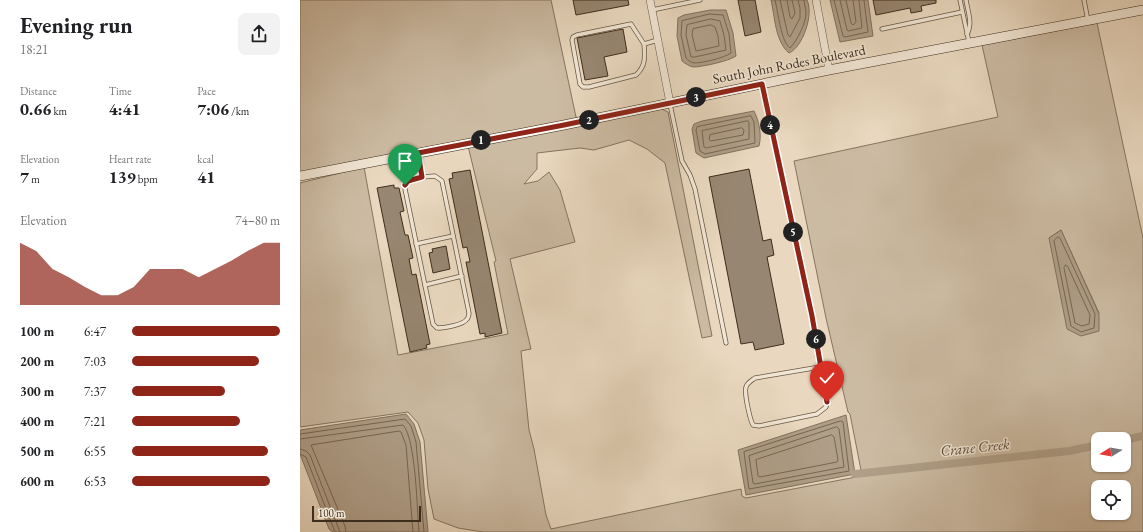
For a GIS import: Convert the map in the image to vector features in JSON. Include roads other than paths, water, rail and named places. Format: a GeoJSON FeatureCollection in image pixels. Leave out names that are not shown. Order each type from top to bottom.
{"type":"FeatureCollection","features":[{"type":"Feature","properties":{"kind":"main road","name":"South John Rodes Boulevard"},"geometry":{"type":"LineString","coordinates":[[300,176],[564,125],[829,70],[968,39],[1088,21],[1143,10]]}},
{"type":"Feature","properties":{"kind":"street"},"geometry":{"type":"LineString","coordinates":[[650,0],[670,103]]}},
{"type":"Feature","properties":{"kind":"street"},"geometry":{"type":"LineString","coordinates":[[816,0],[829,70]]}},
{"type":"Feature","properties":{"kind":"lane"},"geometry":{"type":"LineString","coordinates":[[652,10],[700,0]]}},
{"type":"Feature","properties":{"kind":"lane"},"geometry":{"type":"LineString","coordinates":[[960,0],[968,39]]}},
{"type":"Feature","properties":{"kind":"lane"},"geometry":{"type":"LineString","coordinates":[[966,0],[971,24],[968,39]]}},
{"type":"Feature","properties":{"kind":"lane"},"geometry":{"type":"LineString","coordinates":[[1084,0],[1088,21]]}},
{"type":"Feature","properties":{"kind":"lane"},"geometry":{"type":"LineString","coordinates":[[882,29],[962,12]]}},
{"type":"Feature","properties":{"kind":"lane"},"geometry":{"type":"LineString","coordinates":[[630,24],[644,44],[645,60],[642,69],[636,75],[589,87],[583,87],[580,84],[572,40],[573,37],[630,24]]}},
{"type":"Feature","properties":{"kind":"lane"},"geometry":{"type":"LineString","coordinates":[[644,44],[658,40]]}},
{"type":"Feature","properties":{"kind":"lane"},"geometry":{"type":"LineString","coordinates":[[762,84],[812,316],[827,402],[823,411],[817,414],[759,426],[753,425],[746,393],[746,386],[750,381],[755,378],[820,367]]}},
{"type":"Feature","properties":{"kind":"lane"},"geometry":{"type":"LineString","coordinates":[[670,103],[682,161],[690,175],[695,189],[726,343]]}},
{"type":"Feature","properties":{"kind":"lane"},"geometry":{"type":"LineString","coordinates":[[418,153],[422,177]]}},
{"type":"Feature","properties":{"kind":"lane"},"geometry":{"type":"LineString","coordinates":[[435,176],[442,181],[453,236],[469,313],[468,319],[464,322],[437,328],[433,324],[405,189],[408,181],[422,177],[435,176]]}},
{"type":"Feature","properties":{"kind":"lane"},"geometry":{"type":"LineString","coordinates":[[416,244],[453,236]]}},
{"type":"Feature","properties":{"kind":"lane"},"geometry":{"type":"LineString","coordinates":[[425,285],[462,276]]}},
{"type":"Feature","properties":{"kind":"water"},"geometry":{"type":"Polygon","coordinates":[[[771,0],[807,0],[809,13],[806,30],[799,44],[789,53],[784,48],[778,35],[771,0]]]}},
{"type":"Feature","properties":{"kind":"water"},"geometry":{"type":"Polygon","coordinates":[[[830,0],[868,0],[873,36],[840,42],[830,0]]]}},
{"type":"Feature","properties":{"kind":"water"},"geometry":{"type":"Polygon","coordinates":[[[710,10],[726,10],[733,33],[736,56],[728,60],[692,67],[682,61],[677,36],[678,18],[684,15],[710,10]]]}},
{"type":"Feature","properties":{"kind":"water"},"geometry":{"type":"Polygon","coordinates":[[[754,111],[760,128],[759,146],[704,158],[696,153],[692,129],[694,124],[702,121],[754,111]]]}},
{"type":"Feature","properties":{"kind":"water"},"geometry":{"type":"Polygon","coordinates":[[[1061,230],[1099,314],[1099,331],[1081,336],[1067,329],[1049,238],[1061,230]]]}},
{"type":"Feature","properties":{"kind":"water"},"geometry":{"type":"Polygon","coordinates":[[[406,414],[414,424],[420,442],[428,532],[333,532],[329,529],[300,454],[300,430],[406,414]]]}},
{"type":"Feature","properties":{"kind":"water"},"geometry":{"type":"Polygon","coordinates":[[[846,415],[855,474],[746,495],[738,450],[846,415]]]}},
{"type":"Feature","properties":{"kind":"waterway","name":"Crane Creek"},"geometry":{"type":"LineString","coordinates":[[1131,439],[1143,436]]}},
{"type":"Feature","properties":{"kind":"waterway","name":"Crane Creek"},"geometry":{"type":"LineString","coordinates":[[855,474],[1069,451],[1091,446]]}}]}
